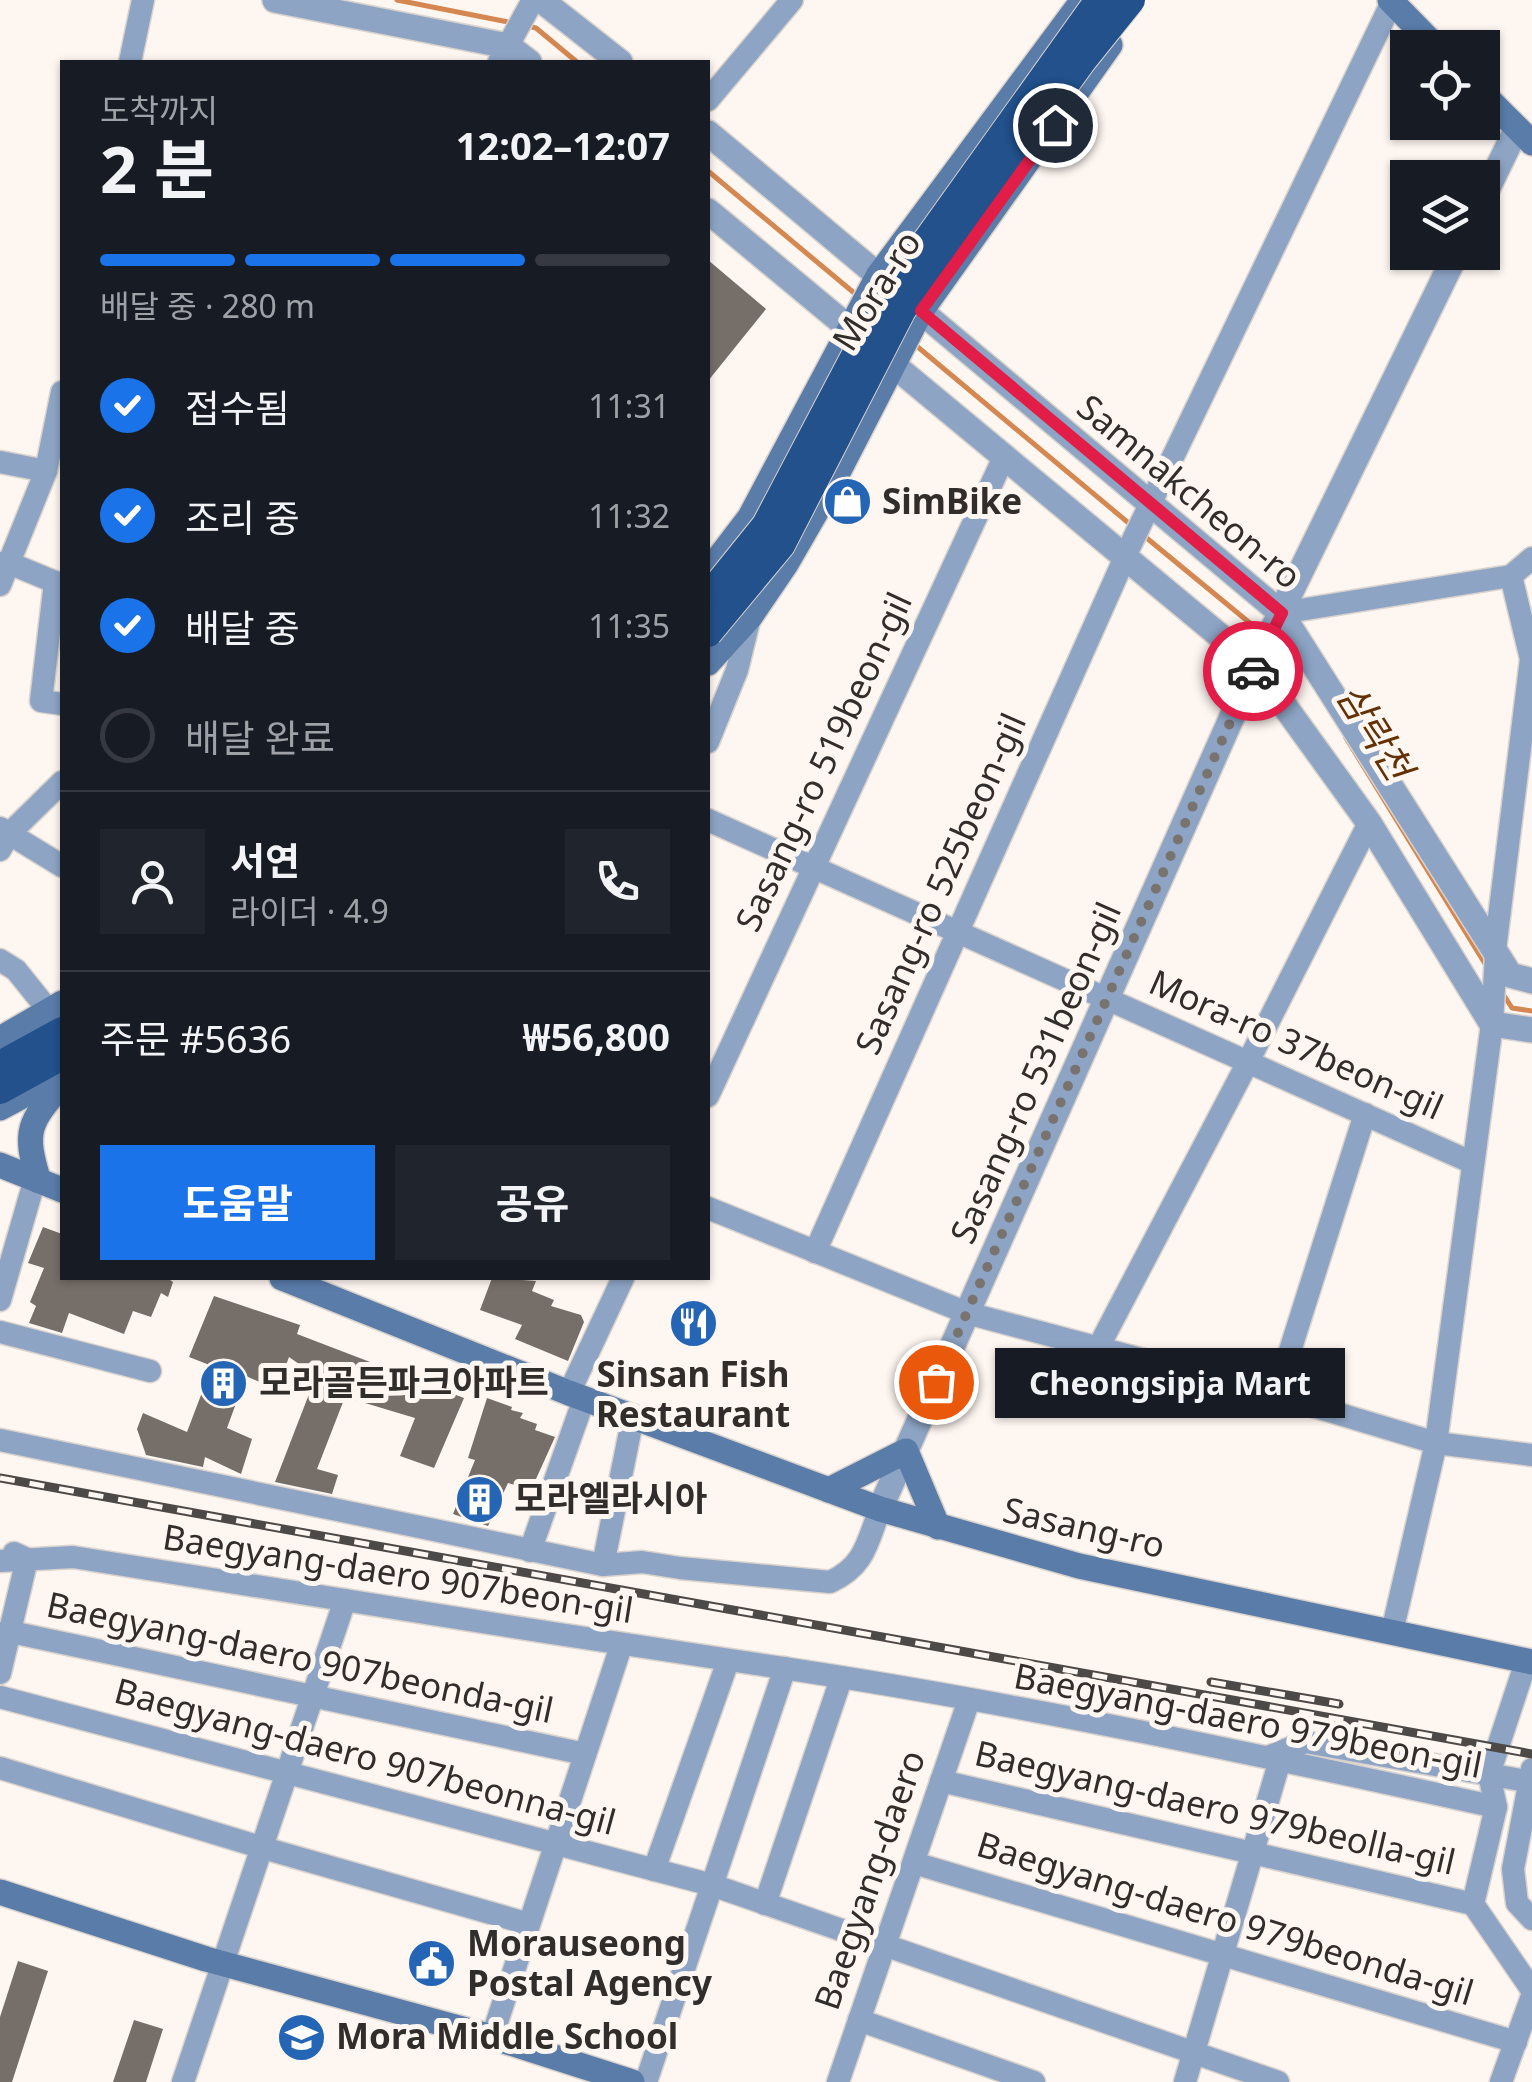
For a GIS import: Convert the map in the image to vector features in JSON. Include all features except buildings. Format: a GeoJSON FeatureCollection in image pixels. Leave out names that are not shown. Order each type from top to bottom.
{"type":"FeatureCollection","features":[{"type":"Feature","properties":{"kind":"highway","name":"Mora-ro"},"geometry":{"type":"LineString","coordinates":[[710,595],[766,525],[884,299],[1099,0]]}},
{"type":"Feature","properties":{"kind":"highway","name":"Mora-ro"},"geometry":{"type":"LineString","coordinates":[[710,631],[780,545],[902,310],[1082,61],[1131,0]]}},
{"type":"Feature","properties":{"kind":"highway"},"geometry":{"type":"LineString","coordinates":[[1082,61],[1142,0]]}},
{"type":"Feature","properties":{"kind":"highway"},"geometry":{"type":"LineString","coordinates":[[0,1065],[58,1015]]}},
{"type":"Feature","properties":{"kind":"highway"},"geometry":{"type":"LineString","coordinates":[[0,1090],[60,1057]]}},
{"type":"Feature","properties":{"kind":"main road","name":"Mora-ro"},"geometry":{"type":"LineString","coordinates":[[710,569],[750,517],[863,301],[1083,0]]}},
{"type":"Feature","properties":{"kind":"main road","name":"Mora-ro"},"geometry":{"type":"LineString","coordinates":[[710,661],[750,617],[786,564],[832,486],[906,337],[1142,0]]}},
{"type":"Feature","properties":{"kind":"main road"},"geometry":{"type":"LineString","coordinates":[[1391,1],[1419,30]]}},
{"type":"Feature","properties":{"kind":"main road"},"geometry":{"type":"LineString","coordinates":[[1500,112],[1525,136]]}},
{"type":"Feature","properties":{"kind":"main road"},"geometry":{"type":"LineString","coordinates":[[0,1039],[58,1015]]}},
{"type":"Feature","properties":{"kind":"main road"},"geometry":{"type":"LineString","coordinates":[[0,1108],[60,1076]]}},
{"type":"Feature","properties":{"kind":"main road"},"geometry":{"type":"LineString","coordinates":[[26,1177],[36,1113],[60,1086]]}},
{"type":"Feature","properties":{"kind":"main road","name":"Sasang-ro"},"geometry":{"type":"LineString","coordinates":[[293,1280],[322,1285],[577,1396],[938,1527],[1079,1566],[1529,1662]]}},
{"type":"Feature","properties":{"kind":"main road"},"geometry":{"type":"LineString","coordinates":[[829,1490],[906,1451],[938,1527]]}},
{"type":"Feature","properties":{"kind":"main road"},"geometry":{"type":"LineString","coordinates":[[0,1892],[220,1963],[492,2036],[632,2082]]}},
{"type":"Feature","properties":{"kind":"street"},"geometry":{"type":"LineString","coordinates":[[130,60],[143,0]]}},
{"type":"Feature","properties":{"kind":"street"},"geometry":{"type":"LineString","coordinates":[[275,0],[507,48],[533,4],[617,60]]}},
{"type":"Feature","properties":{"kind":"street"},"geometry":{"type":"LineString","coordinates":[[710,98],[792,0]]}},
{"type":"Feature","properties":{"kind":"street","name":"Sasang-ro 525beon-gil"},"geometry":{"type":"LineString","coordinates":[[815,1252],[1128,551],[1391,1]]}},
{"type":"Feature","properties":{"kind":"street","name":"Samnakcheon-ro"},"geometry":{"type":"LineString","coordinates":[[710,134],[863,301],[906,337],[1147,511],[1268,639],[1510,975],[1532,981]]}},
{"type":"Feature","properties":{"kind":"street"},"geometry":{"type":"LineString","coordinates":[[1500,173],[1525,136]]}},
{"type":"Feature","properties":{"kind":"street","name":"Samnakcheon-ro"},"geometry":{"type":"LineString","coordinates":[[710,212],[863,301],[906,337],[1004,457],[1128,551],[1268,639],[1369,823],[1492,1024]]}},
{"type":"Feature","properties":{"kind":"street","name":"Sasang-ro 531beon-gil"},"geometry":{"type":"LineString","coordinates":[[880,1509],[1268,639],[1448,270]]}},
{"type":"Feature","properties":{"kind":"street"},"geometry":{"type":"LineString","coordinates":[[60,402],[46,471],[3,570],[59,583],[41,701],[60,704]]}},
{"type":"Feature","properties":{"kind":"street","name":"Sasang-ro 519beon-gil"},"geometry":{"type":"LineString","coordinates":[[710,1092],[1004,457]]}},
{"type":"Feature","properties":{"kind":"street"},"geometry":{"type":"LineString","coordinates":[[0,462],[46,471]]}},
{"type":"Feature","properties":{"kind":"street"},"geometry":{"type":"LineString","coordinates":[[1268,639],[1511,576],[1532,558]]}},
{"type":"Feature","properties":{"kind":"street"},"geometry":{"type":"LineString","coordinates":[[1392,1632],[1436,1443],[1492,1024],[1495,951],[1531,659],[1511,576]]}},
{"type":"Feature","properties":{"kind":"street"},"geometry":{"type":"LineString","coordinates":[[710,737],[737,670],[750,617]]}},
{"type":"Feature","properties":{"kind":"street"},"geometry":{"type":"LineString","coordinates":[[60,784],[3,837],[60,865]]}},
{"type":"Feature","properties":{"kind":"street","name":"Mora-ro 37beon-gil"},"geometry":{"type":"LineString","coordinates":[[710,821],[1473,1163]]}},
{"type":"Feature","properties":{"kind":"street"},"geometry":{"type":"LineString","coordinates":[[1098,1348],[1369,823]]}},
{"type":"Feature","properties":{"kind":"street"},"geometry":{"type":"LineString","coordinates":[[0,960],[16,970],[58,1015]]}},
{"type":"Feature","properties":{"kind":"street"},"geometry":{"type":"LineString","coordinates":[[1492,1024],[1532,1030]]}},
{"type":"Feature","properties":{"kind":"street"},"geometry":{"type":"LineString","coordinates":[[1276,1395],[1365,1114]]}},
{"type":"Feature","properties":{"kind":"street"},"geometry":{"type":"LineString","coordinates":[[0,1300],[26,1177]]}},
{"type":"Feature","properties":{"kind":"street"},"geometry":{"type":"LineString","coordinates":[[710,1209],[967,1313],[1276,1395],[1436,1443],[1532,1456]]}},
{"type":"Feature","properties":{"kind":"street"},"geometry":{"type":"LineString","coordinates":[[530,1550],[577,1396],[622,1280]]}},
{"type":"Feature","properties":{"kind":"street"},"geometry":{"type":"LineString","coordinates":[[0,1332],[150,1371]]}},
{"type":"Feature","properties":{"kind":"street"},"geometry":{"type":"LineString","coordinates":[[603,1565],[633,1417]]}},
{"type":"Feature","properties":{"kind":"street"},"geometry":{"type":"LineString","coordinates":[[0,1454],[0,1439],[603,1565],[642,1562],[830,1582],[850,1573],[862,1559],[880,1509]]}},
{"type":"Feature","properties":{"kind":"street"},"geometry":{"type":"LineString","coordinates":[[0,1546],[26,1559],[6,1632],[0,1674]]}},
{"type":"Feature","properties":{"kind":"street","name":"Baegyang-daero 907beon-gil"},"geometry":{"type":"LineString","coordinates":[[0,1561],[73,1557],[621,1646],[785,1668]]}},
{"type":"Feature","properties":{"kind":"street"},"geometry":{"type":"LineString","coordinates":[[183,2082],[345,1600]]}},
{"type":"Feature","properties":{"kind":"street","name":"Baegyang-daero 907beonda-gil"},"geometry":{"type":"LineString","coordinates":[[6,1632],[585,1754]]}},
{"type":"Feature","properties":{"kind":"street"},"geometry":{"type":"LineString","coordinates":[[492,2036],[621,1646]]}},
{"type":"Feature","properties":{"kind":"street"},"geometry":{"type":"LineString","coordinates":[[654,1870],[728,1661]]}},
{"type":"Feature","properties":{"kind":"street"},"geometry":{"type":"LineString","coordinates":[[1496,1807],[1489,1774],[1529,1662]]}},
{"type":"Feature","properties":{"kind":"street"},"geometry":{"type":"LineString","coordinates":[[646,2082],[785,1668]]}},
{"type":"Feature","properties":{"kind":"street","name":"Baegyang-daero 979beon-gil"},"geometry":{"type":"LineString","coordinates":[[785,1668],[1274,1758],[1496,1807],[1473,1904]]}},
{"type":"Feature","properties":{"kind":"street"},"geometry":{"type":"LineString","coordinates":[[765,1904],[841,1680]]}},
{"type":"Feature","properties":{"kind":"street","name":"Baegyang-daero 907beonna-gil"},"geometry":{"type":"LineString","coordinates":[[0,1697],[712,1885],[1278,2082]]}},
{"type":"Feature","properties":{"kind":"street","name":"Baegyang-daero"},"geometry":{"type":"LineString","coordinates":[[838,2082],[969,1700]]}},
{"type":"Feature","properties":{"kind":"street"},"geometry":{"type":"LineString","coordinates":[[1185,2082],[1253,1853],[1274,1758],[1305,1742],[1489,1774],[1531,1777],[1517,1904],[1532,1919]]}},
{"type":"Feature","properties":{"kind":"street"},"geometry":{"type":"LineString","coordinates":[[0,1768],[529,1924]]}},
{"type":"Feature","properties":{"kind":"street","name":"Baegyang-daero 979beolla-gil"},"geometry":{"type":"LineString","coordinates":[[942,1781],[1473,1904]]}},
{"type":"Feature","properties":{"kind":"street","name":"Baegyang-daero 979beonda-gil"},"geometry":{"type":"LineString","coordinates":[[914,1862],[1516,2042]]}},
{"type":"Feature","properties":{"kind":"street"},"geometry":{"type":"LineString","coordinates":[[1473,1904],[1532,1993],[1501,2082]]}},
{"type":"Feature","properties":{"kind":"street"},"geometry":{"type":"LineString","coordinates":[[859,2020],[1034,2082]]}},
{"type":"Feature","properties":{"kind":"waterway","name":"삼락천"},"geometry":{"type":"LineString","coordinates":[[397,0],[513,23]]}},
{"type":"Feature","properties":{"kind":"waterway","name":"삼락천"},"geometry":{"type":"LineString","coordinates":[[528,26],[536,28],[575,60]]}},
{"type":"Feature","properties":{"kind":"waterway","name":"삼락천"},"geometry":{"type":"LineString","coordinates":[[710,173],[859,297]]}},
{"type":"Feature","properties":{"kind":"waterway","name":"삼락천"},"geometry":{"type":"LineString","coordinates":[[913,343],[1131,525]]}},
{"type":"Feature","properties":{"kind":"waterway","name":"삼락천"},"geometry":{"type":"LineString","coordinates":[[1143,535],[1262,633]]}},
{"type":"Feature","properties":{"kind":"waterway","name":"삼락천"},"geometry":{"type":"LineString","coordinates":[[1274,644],[1303,669]]}},
{"type":"Feature","properties":{"kind":"waterway","name":"삼락천"},"geometry":{"type":"LineString","coordinates":[[1346,738],[1487,967]]}},
{"type":"Feature","properties":{"kind":"waterway","name":"삼락천"},"geometry":{"type":"LineString","coordinates":[[1503,994],[1512,1008],[1532,1011]]}},
{"type":"Feature","properties":{"kind":"railway"},"geometry":{"type":"LineString","coordinates":[[0,1478],[1532,1754]]}},
{"type":"Feature","properties":{"kind":"railway"},"geometry":{"type":"LineString","coordinates":[[1211,1682],[1339,1704]]}},
{"type":"Feature","properties":{"kind":"way so far"},"geometry":{"type":"LineString","coordinates":[[936,1382],[1253,671]]}},
{"type":"Feature","properties":{"kind":"place","name":"SimBike"},"geometry":{"type":"Point","coordinates":[847,502]}},
{"type":"Feature","properties":{"kind":"place","name":"Sinsan Fish Restaurant"},"geometry":{"type":"Point","coordinates":[693,1323]}},
{"type":"Feature","properties":{"kind":"place","name":"Cheongsipja Mart"},"geometry":{"type":"Point","coordinates":[936,1382]}},
{"type":"Feature","properties":{"kind":"place","name":"모라골든파크아파트"},"geometry":{"type":"Point","coordinates":[224,1383]}},
{"type":"Feature","properties":{"kind":"place","name":"모라엘라시아"},"geometry":{"type":"Point","coordinates":[479,1499]}},
{"type":"Feature","properties":{"kind":"place","name":"Morauseong Postal Agency"},"geometry":{"type":"Point","coordinates":[432,1964]}},
{"type":"Feature","properties":{"kind":"place","name":"Mora Middle School"},"geometry":{"type":"Point","coordinates":[301,2037]}},
{"type":"Feature","properties":{"kind":"route"},"geometry":{"type":"LineString","coordinates":[[1055,125],[921,311],[1282,613],[1253,671]]}}]}
